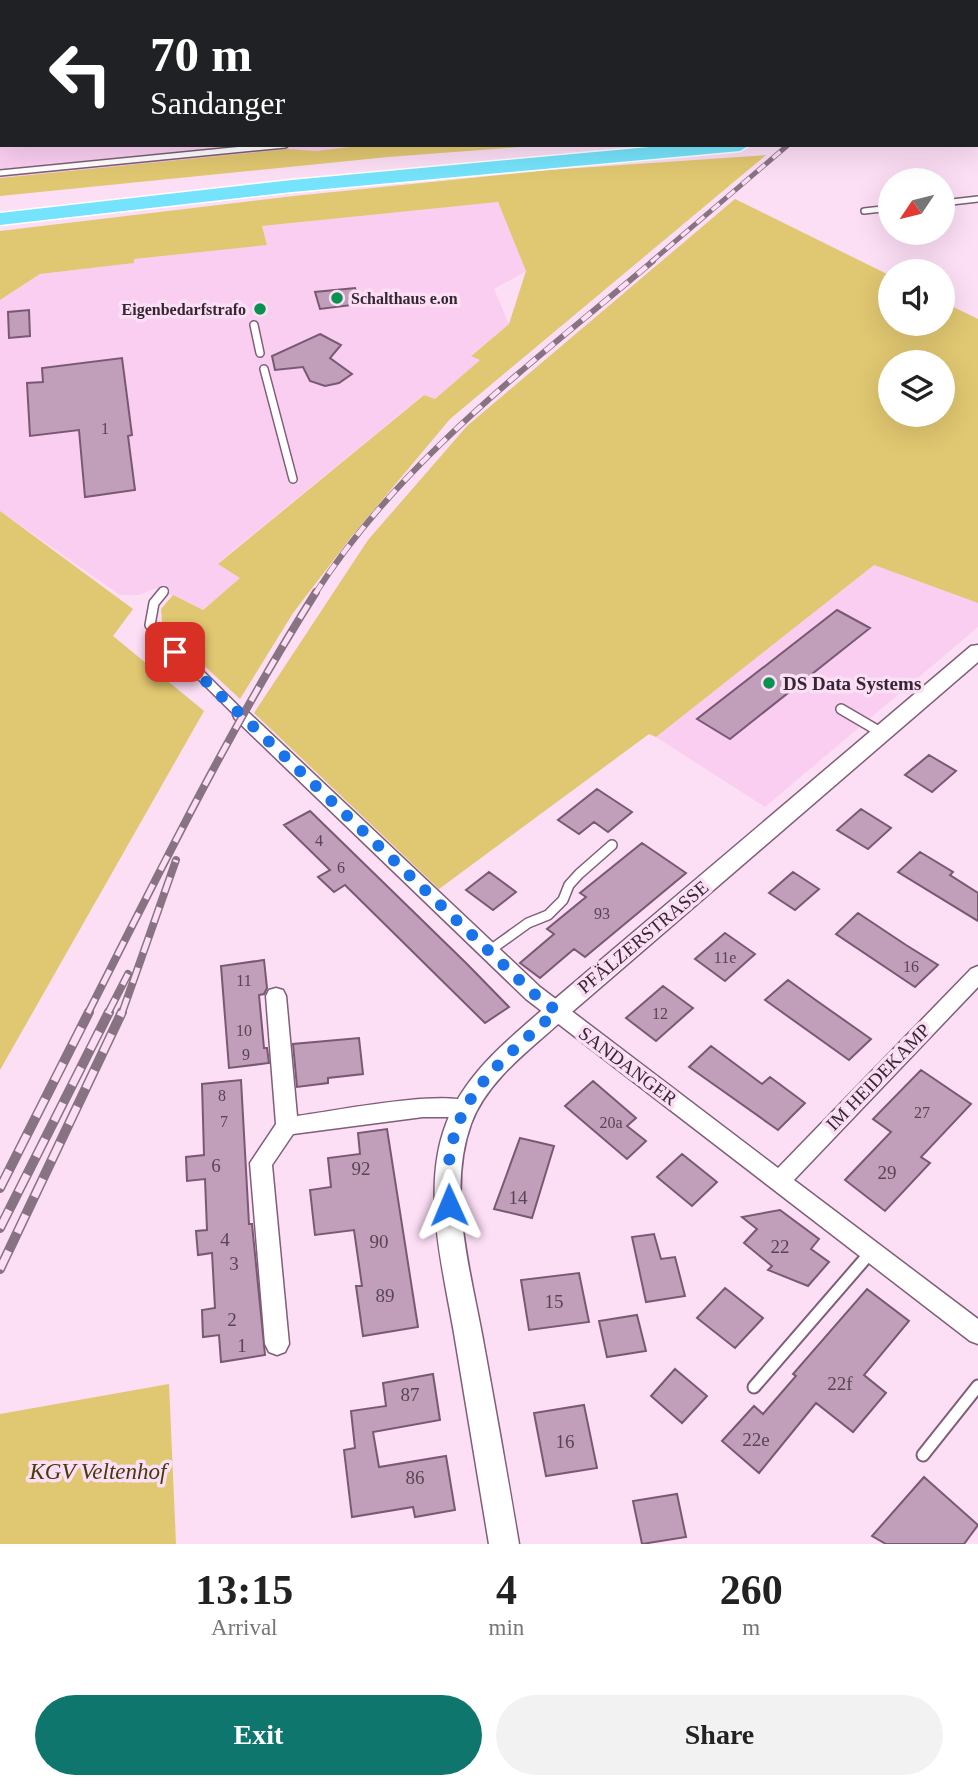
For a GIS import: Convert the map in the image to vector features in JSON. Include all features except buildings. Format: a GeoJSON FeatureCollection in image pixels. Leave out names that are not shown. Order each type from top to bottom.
{"type":"FeatureCollection","features":[{"type":"Feature","properties":{"kind":"highway"},"geometry":{"type":"LineString","coordinates":[[0,220],[52,207],[326,171],[588,147]]}},
{"type":"Feature","properties":{"kind":"highway"},"geometry":{"type":"LineString","coordinates":[[0,205],[52,207],[716,147]]}},
{"type":"Feature","properties":{"kind":"street","name":"PFÄLZERSTRASSE"},"geometry":{"type":"LineString","coordinates":[[504,1544],[450,1224],[447,1186],[449,1157],[453,1135],[464,1108],[497,1065],[557,1011],[977,655]]}},
{"type":"Feature","properties":{"kind":"street","name":"SANDANGER"},"geometry":{"type":"LineString","coordinates":[[241,715],[489,951],[557,1011],[978,1333]]}},
{"type":"Feature","properties":{"kind":"street","name":"IM HEIDEKAMP"},"geometry":{"type":"LineString","coordinates":[[779,1181],[978,974]]}},
{"type":"Feature","properties":{"kind":"street"},"geometry":{"type":"LineString","coordinates":[[276,996],[287,1126],[261,1163],[277,1344]]}},
{"type":"Feature","properties":{"kind":"street"},"geometry":{"type":"LineString","coordinates":[[287,1126],[423,1108],[464,1108]]}},
{"type":"Feature","properties":{"kind":"lane"},"geometry":{"type":"LineString","coordinates":[[0,173],[265,147]]}},
{"type":"Feature","properties":{"kind":"lane"},"geometry":{"type":"LineString","coordinates":[[956,202],[978,199]]}},
{"type":"Feature","properties":{"kind":"lane"},"geometry":{"type":"LineString","coordinates":[[864,211],[878,209]]}},
{"type":"Feature","properties":{"kind":"lane"},"geometry":{"type":"LineString","coordinates":[[254,326],[260,353]]}},
{"type":"Feature","properties":{"kind":"lane"},"geometry":{"type":"LineString","coordinates":[[264,369],[293,479]]}},
{"type":"Feature","properties":{"kind":"lane","name":"SANDANGER"},"geometry":{"type":"LineString","coordinates":[[164,591],[154,603],[150,625],[241,715]]}},
{"type":"Feature","properties":{"kind":"lane"},"geometry":{"type":"LineString","coordinates":[[841,709],[882,733]]}},
{"type":"Feature","properties":{"kind":"lane"},"geometry":{"type":"LineString","coordinates":[[489,951],[528,923],[548,915],[563,900],[569,885],[579,874],[612,845]]}},
{"type":"Feature","properties":{"kind":"lane"},"geometry":{"type":"LineString","coordinates":[[754,1387],[871,1252]]}},
{"type":"Feature","properties":{"kind":"lane"},"geometry":{"type":"LineString","coordinates":[[923,1455],[978,1385]]}},
{"type":"Feature","properties":{"kind":"shaded area"},"geometry":{"type":"Polygon","coordinates":[[[0,147],[349,147],[316,151],[287,150],[0,178],[0,147]]]}},
{"type":"Feature","properties":{"kind":"shaded area"},"geometry":{"type":"Polygon","coordinates":[[[498,202],[526,271],[494,289],[509,324],[471,355],[481,359],[435,399],[423,395],[218,563],[241,578],[202,610],[156,588],[139,595],[120,595],[0,511],[0,300],[40,274],[133,263],[133,259],[267,245],[262,226],[498,202]]]}},
{"type":"Feature","properties":{"kind":"shaded area"},"geometry":{"type":"Polygon","coordinates":[[[874,565],[978,603],[978,627],[765,807],[656,737],[874,565]]]}},
{"type":"Feature","properties":{"kind":"green space"},"geometry":{"type":"Polygon","coordinates":[[[349,147],[520,147],[388,157],[0,196],[0,178],[287,149],[316,151],[349,147]]]}},
{"type":"Feature","properties":{"kind":"green space"},"geometry":{"type":"Polygon","coordinates":[[[766,155],[450,419],[352,536],[293,613],[240,699],[166,630],[161,609],[173,595],[203,610],[240,578],[218,564],[424,395],[435,399],[480,360],[471,356],[509,324],[526,271],[498,202],[262,226],[267,245],[134,259],[134,263],[40,274],[0,300],[0,231],[294,196],[549,170],[766,155]]]}},
{"type":"Feature","properties":{"kind":"green space"},"geometry":{"type":"Polygon","coordinates":[[[735,199],[878,270],[878,336],[955,336],[955,308],[978,319],[978,603],[874,565],[656,737],[649,734],[439,889],[254,713],[368,540],[467,426],[735,199]]]}},
{"type":"Feature","properties":{"kind":"green space"},"geometry":{"type":"Polygon","coordinates":[[[0,511],[133,609],[113,636],[204,711],[0,1070],[0,511]]]}},
{"type":"Feature","properties":{"kind":"green space","name":"KGV Veltenhof"},"geometry":{"type":"Polygon","coordinates":[[[169,1384],[176,1544],[0,1544],[0,1414],[169,1384]]]}},
{"type":"Feature","properties":{"kind":"railway"},"geometry":{"type":"LineString","coordinates":[[651,262],[786,147]]}},
{"type":"Feature","properties":{"kind":"railway"},"geometry":{"type":"LineString","coordinates":[[315,594],[349,545],[428,456],[516,375],[653,261]]}},
{"type":"Feature","properties":{"kind":"railway"},"geometry":{"type":"LineString","coordinates":[[88,1013],[225,747],[316,592]]}},
{"type":"Feature","properties":{"kind":"railway"},"geometry":{"type":"LineString","coordinates":[[122,1013],[176,860]]}},
{"type":"Feature","properties":{"kind":"railway"},"geometry":{"type":"LineString","coordinates":[[108,1013],[128,974]]}},
{"type":"Feature","properties":{"kind":"railway"},"geometry":{"type":"LineString","coordinates":[[0,1188],[89,1012]]}},
{"type":"Feature","properties":{"kind":"railway"},"geometry":{"type":"LineString","coordinates":[[0,1228],[109,1012]]}},
{"type":"Feature","properties":{"kind":"railway"},"geometry":{"type":"LineString","coordinates":[[0,1269],[122,1012]]}},
{"type":"Feature","properties":{"kind":"place","name":"Schalthaus e.on"},"geometry":{"type":"Point","coordinates":[337,298]}},
{"type":"Feature","properties":{"kind":"place","name":"Eigenbedarfstrafo"},"geometry":{"type":"Point","coordinates":[260,309]}},
{"type":"Feature","properties":{"kind":"place","name":"DS Data Systems"},"geometry":{"type":"Point","coordinates":[769,683]}},
{"type":"Feature","properties":{"kind":"route"},"geometry":{"type":"LineString","coordinates":[[175,652],[533,993],[557,1011],[497,1065],[477,1087],[464,1108],[453,1135],[449,1157],[449,1205]]}}]}
